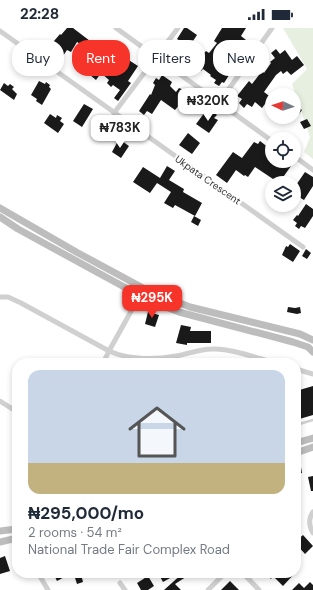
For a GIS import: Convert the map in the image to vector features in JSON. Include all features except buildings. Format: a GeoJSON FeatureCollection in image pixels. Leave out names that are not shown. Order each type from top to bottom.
{"type":"FeatureCollection","features":[{"type":"Feature","properties":{"kind":"main road"},"geometry":{"type":"LineString","coordinates":[[0,208],[145,289],[190,307],[300,334],[313,340]]}},
{"type":"Feature","properties":{"kind":"main road"},"geometry":{"type":"LineString","coordinates":[[0,217],[18,229],[148,300],[180,312],[293,342],[308,347],[313,352]]}},
{"type":"Feature","properties":{"kind":"main road"},"geometry":{"type":"LineString","coordinates":[[301,442],[313,438]]}},
{"type":"Feature","properties":{"kind":"main road"},"geometry":{"type":"LineString","coordinates":[[301,451],[313,447]]}},
{"type":"Feature","properties":{"kind":"main road"},"geometry":{"type":"LineString","coordinates":[[0,530],[12,529]]}},
{"type":"Feature","properties":{"kind":"main road"},"geometry":{"type":"LineString","coordinates":[[0,542],[12,539]]}},
{"type":"Feature","properties":{"kind":"street"},"geometry":{"type":"LineString","coordinates":[[116,28],[138,44]]}},
{"type":"Feature","properties":{"kind":"street"},"geometry":{"type":"LineString","coordinates":[[169,40],[178,28]]}},
{"type":"Feature","properties":{"kind":"street"},"geometry":{"type":"LineString","coordinates":[[219,103],[272,28]]}},
{"type":"Feature","properties":{"kind":"street","name":"Ukpata Crescent"},"geometry":{"type":"LineString","coordinates":[[0,31],[303,247]]}},
{"type":"Feature","properties":{"kind":"street"},"geometry":{"type":"LineString","coordinates":[[114,113],[142,76]]}},
{"type":"Feature","properties":{"kind":"street"},"geometry":{"type":"LineString","coordinates":[[181,76],[265,136]]}},
{"type":"Feature","properties":{"kind":"street"},"geometry":{"type":"LineString","coordinates":[[301,161],[313,170]]}},
{"type":"Feature","properties":{"kind":"street"},"geometry":{"type":"LineString","coordinates":[[106,358],[140,295]]}},
{"type":"Feature","properties":{"kind":"street"},"geometry":{"type":"LineString","coordinates":[[0,297],[8,297],[22,303],[109,352],[125,356],[156,358],[176,356],[201,350],[218,349],[255,358]]}},
{"type":"Feature","properties":{"kind":"street"},"geometry":{"type":"LineString","coordinates":[[301,370],[313,374]]}},
{"type":"Feature","properties":{"kind":"street"},"geometry":{"type":"LineString","coordinates":[[0,401],[12,409]]}},
{"type":"Feature","properties":{"kind":"street"},"geometry":{"type":"LineString","coordinates":[[313,512],[309,522],[313,533]]}},
{"type":"Feature","properties":{"kind":"street"},"geometry":{"type":"LineString","coordinates":[[41,578],[48,590]]}},
{"type":"Feature","properties":{"kind":"street"},"geometry":{"type":"LineString","coordinates":[[208,590],[220,578]]}},
{"type":"Feature","properties":{"kind":"street"},"geometry":{"type":"LineString","coordinates":[[248,578],[259,590]]}},
{"type":"Feature","properties":{"kind":"street"},"geometry":{"type":"LineString","coordinates":[[120,583],[125,590]]}},
{"type":"Feature","properties":{"kind":"lane"},"geometry":{"type":"LineString","coordinates":[[301,424],[313,420]]}},
{"type":"Feature","properties":{"kind":"green space"},"geometry":{"type":"Polygon","coordinates":[[[283,28],[313,28],[313,159],[304,152],[310,137],[301,110],[301,88],[293,88],[292,84],[307,69],[283,28]]]}}]}
